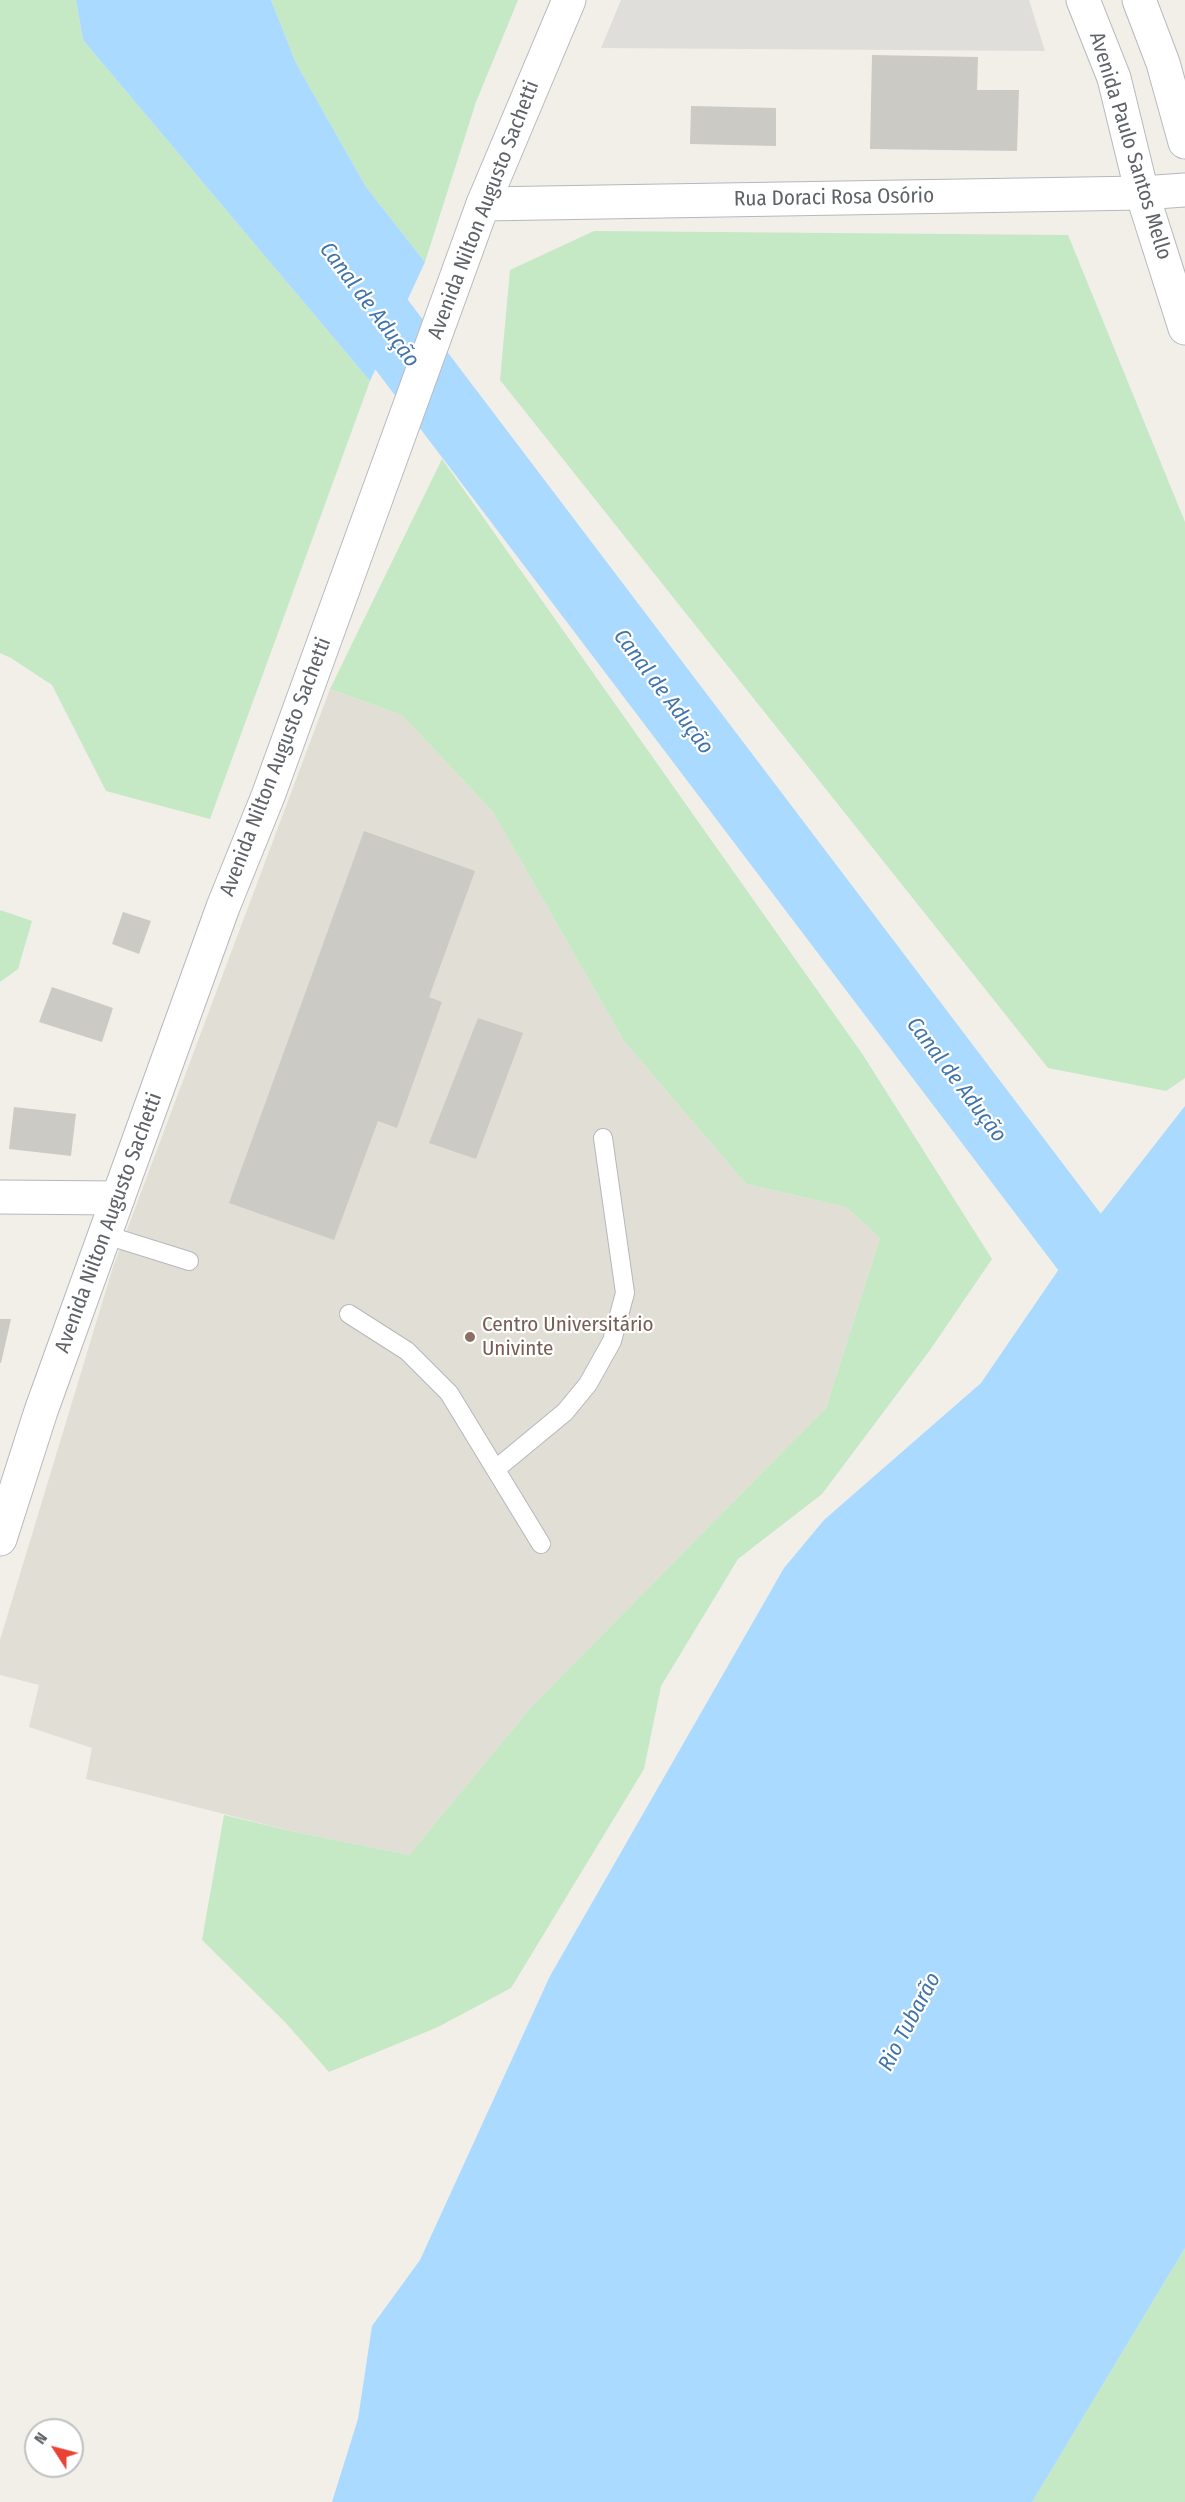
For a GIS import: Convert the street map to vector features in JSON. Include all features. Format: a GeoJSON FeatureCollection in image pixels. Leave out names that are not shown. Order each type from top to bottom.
{"type":"FeatureCollection","features":[{"type":"Feature","properties":{"kind":"main road","name":"Avenida Nilton Augusto Sachetti"},"geometry":{"type":"LineString","coordinates":[[0,1539],[12,1495],[41,1411],[223,908],[268,796],[483,204],[568,0]]}},
{"type":"Feature","properties":{"kind":"main road","name":"Avenida Paulo Santos Mello"},"geometry":{"type":"LineString","coordinates":[[1083,0],[1114,78],[1142,193],[1185,328]]}},
{"type":"Feature","properties":{"kind":"main road"},"geometry":{"type":"LineString","coordinates":[[1139,0],[1163,63],[1185,142]]}},
{"type":"Feature","properties":{"kind":"main road","name":"Rua Doraci Rosa Osório"},"geometry":{"type":"LineString","coordinates":[[483,204],[1142,193],[1185,190]]}},
{"type":"Feature","properties":{"kind":"main road"},"geometry":{"type":"LineString","coordinates":[[0,1197],[118,1198]]}},
{"type":"Feature","properties":{"kind":"lane"},"geometry":{"type":"LineString","coordinates":[[496,1469],[565,1412],[588,1384],[612,1341],[625,1293],[603,1138]]}},
{"type":"Feature","properties":{"kind":"lane"},"geometry":{"type":"LineString","coordinates":[[106,1235],[189,1261]]}},
{"type":"Feature","properties":{"kind":"lane"},"geometry":{"type":"LineString","coordinates":[[349,1314],[407,1351],[449,1393],[540,1544]]}},
{"type":"Feature","properties":{"kind":"shaded area"},"geometry":{"type":"Polygon","coordinates":[[[621,0],[1029,0],[1045,51],[601,48],[621,0]]]}},
{"type":"Feature","properties":{"kind":"shaded area","name":"Centro Universitário Univinte"},"geometry":{"type":"Polygon","coordinates":[[[330,689],[402,715],[493,812],[624,1041],[746,1184],[846,1207],[880,1238],[826,1408],[532,1706],[409,1855],[295,1832],[86,1779],[92,1748],[29,1727],[39,1685],[0,1675],[0,1640],[113,1267],[330,689]]]}},
{"type":"Feature","properties":{"kind":"green space"},"geometry":{"type":"Polygon","coordinates":[[[0,0],[76,0],[83,40],[370,381],[210,819],[106,791],[52,685],[0,653],[0,0]]]}},
{"type":"Feature","properties":{"kind":"green space"},"geometry":{"type":"Polygon","coordinates":[[[271,0],[518,0],[476,102],[425,262],[366,187],[296,63],[271,0]]]}},
{"type":"Feature","properties":{"kind":"green space"},"geometry":{"type":"Polygon","coordinates":[[[594,231],[1068,235],[1185,522],[1185,1078],[1166,1091],[1048,1068],[500,380],[510,270],[594,231]]]}},
{"type":"Feature","properties":{"kind":"green space"},"geometry":{"type":"Polygon","coordinates":[[[442,459],[863,1055],[992,1259],[930,1350],[822,1494],[738,1559],[661,1686],[644,1769],[511,1988],[438,2027],[329,2072],[285,2022],[202,1940],[224,1815],[409,1855],[532,1706],[826,1408],[880,1238],[846,1207],[746,1184],[624,1041],[493,812],[402,715],[330,689],[442,459]]]}},
{"type":"Feature","properties":{"kind":"green space"},"geometry":{"type":"Polygon","coordinates":[[[0,910],[32,921],[18,969],[0,982],[0,910]]]}},
{"type":"Feature","properties":{"kind":"green space"},"geometry":{"type":"Polygon","coordinates":[[[1185,2248],[1185,2502],[1032,2502],[1033,2500],[1185,2248]]]}},
{"type":"Feature","properties":{"kind":"water"},"geometry":{"type":"Polygon","coordinates":[[[76,0],[271,0],[296,63],[366,187],[425,262],[370,381],[83,40],[76,0]]]}},
{"type":"Feature","properties":{"kind":"water","name":"Rio Tubarão"},"geometry":{"type":"Polygon","coordinates":[[[1185,1106],[1185,2248],[1032,2502],[332,2502],[358,2419],[372,2326],[420,2260],[550,1976],[784,1568],[824,1520],[981,1383],[1070,1253],[1185,1106]]]}},
{"type":"Feature","properties":{"kind":"building"},"geometry":{"type":"Polygon","coordinates":[[[872,55],[978,57],[977,90],[1019,90],[1017,151],[870,149],[872,55]]]}},
{"type":"Feature","properties":{"kind":"building"},"geometry":{"type":"Polygon","coordinates":[[[691,106],[776,108],[776,146],[690,144],[691,106]]]}},
{"type":"Feature","properties":{"kind":"building"},"geometry":{"type":"Polygon","coordinates":[[[364,831],[475,871],[429,997],[442,1002],[397,1128],[378,1121],[334,1240],[229,1203],[364,831]]]}},
{"type":"Feature","properties":{"kind":"building"},"geometry":{"type":"Polygon","coordinates":[[[123,912],[151,921],[139,954],[112,944],[123,912]]]}},
{"type":"Feature","properties":{"kind":"building"},"geometry":{"type":"Polygon","coordinates":[[[52,987],[113,1008],[102,1042],[39,1022],[52,987]]]}},
{"type":"Feature","properties":{"kind":"building"},"geometry":{"type":"Polygon","coordinates":[[[478,1018],[523,1033],[476,1159],[429,1143],[478,1018]]]}},
{"type":"Feature","properties":{"kind":"building"},"geometry":{"type":"Polygon","coordinates":[[[14,1107],[76,1114],[71,1156],[9,1149],[14,1107]]]}},
{"type":"Feature","properties":{"kind":"building"},"geometry":{"type":"Polygon","coordinates":[[[0,1319],[11,1319],[1,1363],[0,1363],[0,1319]]]}},
{"type":"Feature","properties":{"kind":"waterway","name":"Canal de Adução"},"geometry":{"type":"LineString","coordinates":[[335,260],[1185,1381]]}},
{"type":"Feature","properties":{"kind":"place","name":"Centro Universitário Univinte"},"geometry":{"type":"Point","coordinates":[470,1337]}}]}
